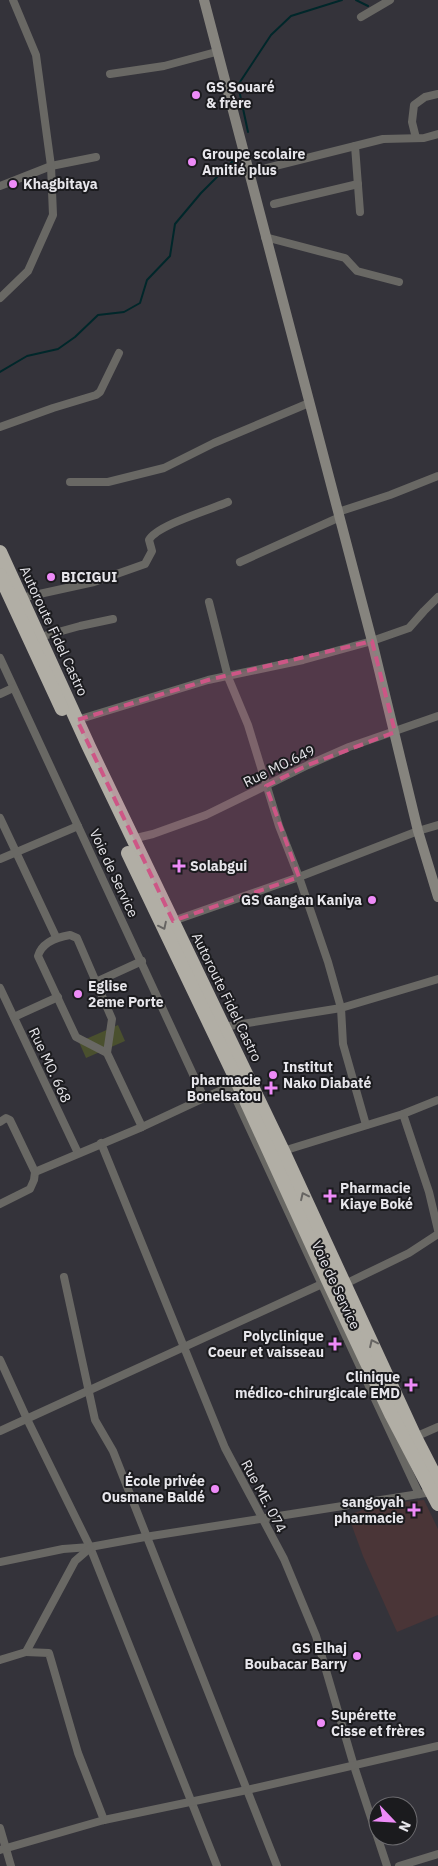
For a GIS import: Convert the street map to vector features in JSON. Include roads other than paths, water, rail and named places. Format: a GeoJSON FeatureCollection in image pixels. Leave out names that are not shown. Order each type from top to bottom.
{"type":"FeatureCollection","features":[{"type":"Feature","properties":{"kind":"highway","name":"Autoroute Fidel Castro"},"geometry":{"type":"LineString","coordinates":[[0,552],[132,839],[173,921],[345,1284],[415,1437],[434,1467],[433,1492]]}},
{"type":"Feature","properties":{"kind":"highway","name":"Autoroute Fidel Castro"},"geometry":{"type":"LineString","coordinates":[[0,575],[387,1416],[433,1492]]}},
{"type":"Feature","properties":{"kind":"street"},"geometry":{"type":"LineString","coordinates":[[0,298],[28,271],[53,215],[51,166],[36,55],[14,0]]}},
{"type":"Feature","properties":{"kind":"street"},"geometry":{"type":"LineString","coordinates":[[204,0],[216,52],[372,641],[418,831],[438,897]]}},
{"type":"Feature","properties":{"kind":"street"},"geometry":{"type":"LineString","coordinates":[[361,17],[390,0]]}},
{"type":"Feature","properties":{"kind":"street"},"geometry":{"type":"LineString","coordinates":[[110,74],[164,66],[216,52]]}},
{"type":"Feature","properties":{"kind":"street"},"geometry":{"type":"LineString","coordinates":[[416,138],[412,122],[414,105],[425,97],[438,94]]}},
{"type":"Feature","properties":{"kind":"street"},"geometry":{"type":"LineString","coordinates":[[267,168],[383,139],[416,138],[438,134]]}},
{"type":"Feature","properties":{"kind":"street"},"geometry":{"type":"LineString","coordinates":[[355,146],[360,212]]}},
{"type":"Feature","properties":{"kind":"street"},"geometry":{"type":"LineString","coordinates":[[0,186],[51,166],[96,157]]}},
{"type":"Feature","properties":{"kind":"street"},"geometry":{"type":"LineString","coordinates":[[274,204],[358,184]]}},
{"type":"Feature","properties":{"kind":"street"},"geometry":{"type":"LineString","coordinates":[[265,237],[345,258],[357,271],[399,282]]}},
{"type":"Feature","properties":{"kind":"street"},"geometry":{"type":"LineString","coordinates":[[0,427],[96,395],[100,392],[119,353]]}},
{"type":"Feature","properties":{"kind":"street"},"geometry":{"type":"LineString","coordinates":[[70,482],[108,482],[164,468],[214,442],[309,403]]}},
{"type":"Feature","properties":{"kind":"street"},"geometry":{"type":"LineString","coordinates":[[240,562],[339,514],[438,476]]}},
{"type":"Feature","properties":{"kind":"street"},"geometry":{"type":"LineString","coordinates":[[21,598],[94,582],[145,564],[152,551],[149,540],[152,534],[179,520],[208,511],[228,502]]}},
{"type":"Feature","properties":{"kind":"street"},"geometry":{"type":"LineString","coordinates":[[77,720],[208,680],[310,658],[372,641],[409,628],[438,597]]}},
{"type":"Feature","properties":{"kind":"street"},"geometry":{"type":"LineString","coordinates":[[209,602],[228,676],[248,725],[279,826],[299,877],[328,962],[341,1008],[343,1044],[366,1126]]}},
{"type":"Feature","properties":{"kind":"street"},"geometry":{"type":"LineString","coordinates":[[40,637],[114,619]]}},
{"type":"Feature","properties":{"kind":"street","name":"Voie de Service"},"geometry":{"type":"LineString","coordinates":[[0,658],[204,1098]]}},
{"type":"Feature","properties":{"kind":"street"},"geometry":{"type":"LineString","coordinates":[[0,694],[14,688]]}},
{"type":"Feature","properties":{"kind":"street","name":"Rue MO.649"},"geometry":{"type":"LineString","coordinates":[[132,839],[153,834],[206,814],[349,747],[438,716]]}},
{"type":"Feature","properties":{"kind":"street"},"geometry":{"type":"LineString","coordinates":[[0,818],[56,937]]}},
{"type":"Feature","properties":{"kind":"street"},"geometry":{"type":"LineString","coordinates":[[173,921],[299,877],[438,825]]}},
{"type":"Feature","properties":{"kind":"street"},"geometry":{"type":"LineString","coordinates":[[0,859],[78,826]]}},
{"type":"Feature","properties":{"kind":"street"},"geometry":{"type":"LineString","coordinates":[[107,1053],[76,1037],[38,956],[42,948],[56,937],[70,934],[77,938],[112,1019],[107,1053],[142,1127]]}},
{"type":"Feature","properties":{"kind":"street"},"geometry":{"type":"LineString","coordinates":[[96,982],[142,961]]}},
{"type":"Feature","properties":{"kind":"street"},"geometry":{"type":"LineString","coordinates":[[223,1027],[341,1008],[438,979]]}},
{"type":"Feature","properties":{"kind":"street","name":"Rue MO. 668"},"geometry":{"type":"LineString","coordinates":[[0,988],[78,1153]]}},
{"type":"Feature","properties":{"kind":"street"},"geometry":{"type":"LineString","coordinates":[[14,1017],[58,997]]}},
{"type":"Feature","properties":{"kind":"street"},"geometry":{"type":"LineString","coordinates":[[35,1172],[142,1127],[234,1084]]}},
{"type":"Feature","properties":{"kind":"street"},"geometry":{"type":"LineString","coordinates":[[282,1151],[403,1114],[438,1100]]}},
{"type":"Feature","properties":{"kind":"street"},"geometry":{"type":"LineString","coordinates":[[345,1284],[409,1253],[438,1232],[429,1192],[403,1114]]}},
{"type":"Feature","properties":{"kind":"street"},"geometry":{"type":"LineString","coordinates":[[0,1122],[6,1118],[10,1120],[35,1172],[30,1189],[0,1204]]}},
{"type":"Feature","properties":{"kind":"street","name":"Rue ME. 074"},"geometry":{"type":"LineString","coordinates":[[101,1143],[225,1448],[284,1559],[316,1636],[354,1766],[387,1866]]}},
{"type":"Feature","properties":{"kind":"street","name":"Voie de Service"},"geometry":{"type":"LineString","coordinates":[[304,1237],[322,1284],[365,1367]]}},
{"type":"Feature","properties":{"kind":"street"},"geometry":{"type":"LineString","coordinates":[[64,1278],[95,1420],[112,1451],[277,1866]]}},
{"type":"Feature","properties":{"kind":"street"},"geometry":{"type":"LineString","coordinates":[[0,1431],[322,1284]]}},
{"type":"Feature","properties":{"kind":"street"},"geometry":{"type":"LineString","coordinates":[[0,1360],[90,1548],[217,1866]]}},
{"type":"Feature","properties":{"kind":"street"},"geometry":{"type":"LineString","coordinates":[[415,1437],[438,1427]]}},
{"type":"Feature","properties":{"kind":"street"},"geometry":{"type":"LineString","coordinates":[[0,1562],[63,1549],[90,1548],[145,1537],[433,1492]]}},
{"type":"Feature","properties":{"kind":"street"},"geometry":{"type":"LineString","coordinates":[[26,1652],[75,1561],[90,1548]]}},
{"type":"Feature","properties":{"kind":"street"},"geometry":{"type":"LineString","coordinates":[[0,1660],[26,1652],[49,1653],[78,1752],[104,1820]]}},
{"type":"Feature","properties":{"kind":"street"},"geometry":{"type":"LineString","coordinates":[[4,1849],[104,1820],[247,1790],[438,1746]]}},
{"type":"Feature","properties":{"kind":"street"},"geometry":{"type":"LineString","coordinates":[[0,1828],[4,1849],[11,1866]]}},
{"type":"Feature","properties":{"kind":"street"},"geometry":{"type":"LineString","coordinates":[[399,1866],[438,1854]]}},
{"type":"Feature","properties":{"kind":"waterway"},"geometry":{"type":"LineString","coordinates":[[248,132],[238,85],[271,35],[291,16],[342,0]]}},
{"type":"Feature","properties":{"kind":"waterway"},"geometry":{"type":"LineString","coordinates":[[356,0],[368,6]]}},
{"type":"Feature","properties":{"kind":"waterway"},"geometry":{"type":"LineString","coordinates":[[0,372],[27,356],[58,349],[75,337],[98,315],[124,312],[140,303],[147,280],[170,256],[175,224],[201,193],[234,160]]}},
{"type":"Feature","properties":{"kind":"place","name":"GS Souaré & frère"},"geometry":{"type":"Point","coordinates":[196,95]}},
{"type":"Feature","properties":{"kind":"place","name":"Groupe scolaire Amitié plus"},"geometry":{"type":"Point","coordinates":[192,162]}},
{"type":"Feature","properties":{"kind":"place","name":"Khagbitaya"},"geometry":{"type":"Point","coordinates":[13,184]}},
{"type":"Feature","properties":{"kind":"place","name":"BICIGUI"},"geometry":{"type":"Point","coordinates":[51,577]}},
{"type":"Feature","properties":{"kind":"place","name":"Solabgui"},"geometry":{"type":"Point","coordinates":[179,866]}},
{"type":"Feature","properties":{"kind":"place","name":"GS Gangan Kaniya"},"geometry":{"type":"Point","coordinates":[372,900]}},
{"type":"Feature","properties":{"kind":"place","name":"Eglise 2eme Porte"},"geometry":{"type":"Point","coordinates":[78,994]}},
{"type":"Feature","properties":{"kind":"place","name":"Institut Nako Diabaté"},"geometry":{"type":"Point","coordinates":[273,1075]}},
{"type":"Feature","properties":{"kind":"place","name":"pharmacie Bonelsatou"},"geometry":{"type":"Point","coordinates":[271,1088]}},
{"type":"Feature","properties":{"kind":"place","name":"Pharmacie Kiaye Boké"},"geometry":{"type":"Point","coordinates":[330,1196]}},
{"type":"Feature","properties":{"kind":"place","name":"Polyclinique Coeur et vaisseau"},"geometry":{"type":"Point","coordinates":[335,1344]}},
{"type":"Feature","properties":{"kind":"place","name":"Clinique médico-chirurgicale EMD"},"geometry":{"type":"Point","coordinates":[411,1385]}},
{"type":"Feature","properties":{"kind":"place","name":"École privée Ousmane Baldé"},"geometry":{"type":"Point","coordinates":[215,1489]}},
{"type":"Feature","properties":{"kind":"place","name":"sangoyah pharmacie"},"geometry":{"type":"Point","coordinates":[414,1510]}},
{"type":"Feature","properties":{"kind":"place","name":"GS Elhaj Boubacar Barry"},"geometry":{"type":"Point","coordinates":[357,1656]}},
{"type":"Feature","properties":{"kind":"place","name":"Supérette Cisse et frères"},"geometry":{"type":"Point","coordinates":[321,1723]}}]}
